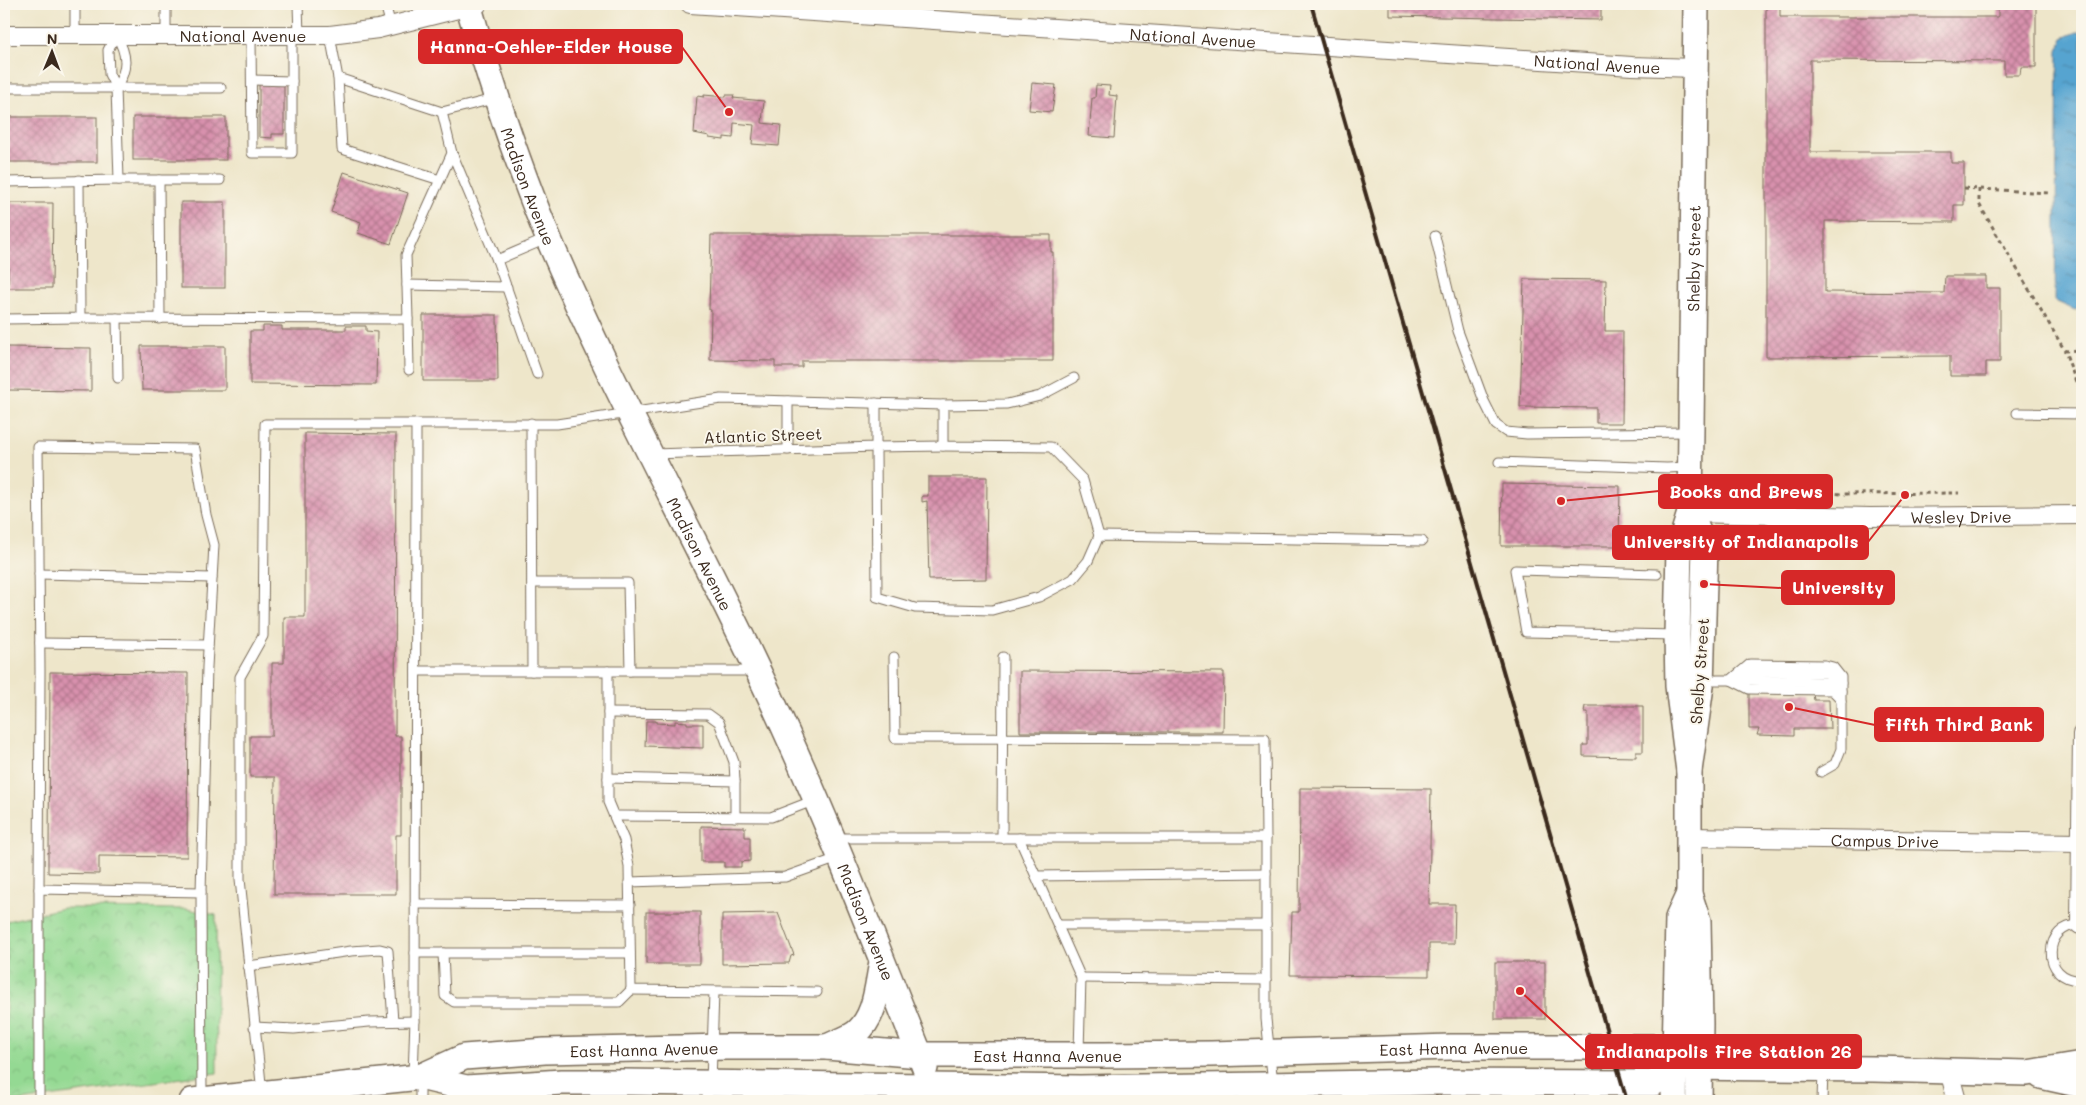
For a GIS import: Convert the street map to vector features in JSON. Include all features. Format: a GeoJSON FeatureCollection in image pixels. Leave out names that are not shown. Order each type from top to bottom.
{"type":"FeatureCollection","features":[{"type":"Feature","properties":{"kind":"main road","name":"Madison Avenue"},"geometry":{"type":"LineString","coordinates":[[472,4],[498,98],[548,238],[630,413],[758,671],[816,800],[935,1094]]}},
{"type":"Feature","properties":{"kind":"main road","name":"Shelby Street"},"geometry":{"type":"LineString","coordinates":[[1696,4],[1690,513],[1679,548],[1677,635],[1678,686],[1689,771],[1689,894],[1698,921],[1699,1101]]}},
{"type":"Feature","properties":{"kind":"main road","name":"Shelby Street"},"geometry":{"type":"LineString","coordinates":[[1689,771],[1701,680],[1705,548],[1690,513]]}},
{"type":"Feature","properties":{"kind":"main road","name":"Shelby Street"},"geometry":{"type":"LineString","coordinates":[[1674,1101],[1678,918],[1689,894]]}},
{"type":"Feature","properties":{"kind":"main road"},"geometry":{"type":"LineString","coordinates":[[827,1047],[856,1032],[867,1019],[871,1011],[882,963]]}},
{"type":"Feature","properties":{"kind":"main road","name":"East Hanna Avenue"},"geometry":{"type":"LineString","coordinates":[[197,1101],[416,1077],[464,1057],[545,1051],[712,1047],[827,1047],[920,1055],[1271,1052],[1457,1046],[1653,1047],[1674,1066],[1654,1083],[1484,1092],[1273,1086],[1080,1088],[1010,1094],[935,1094],[835,1090],[709,1092],[562,1082],[466,1088],[416,1077]]}},
{"type":"Feature","properties":{"kind":"main road"},"geometry":{"type":"LineString","coordinates":[[1674,1066],[2027,1073],[2082,1064]]}},
{"type":"Feature","properties":{"kind":"main road"},"geometry":{"type":"LineString","coordinates":[[2027,1073],[2082,1085]]}},
{"type":"Feature","properties":{"kind":"street","name":"National Avenue"},"geometry":{"type":"LineString","coordinates":[[4,35],[330,35],[392,26],[472,4]]}},
{"type":"Feature","properties":{"kind":"street","name":"National Avenue"},"geometry":{"type":"LineString","coordinates":[[690,4],[799,8],[1632,66],[1695,68]]}},
{"type":"Feature","properties":{"kind":"street","name":"Wesley Drive"},"geometry":{"type":"LineString","coordinates":[[1690,513],[1870,517],[2082,515]]}},
{"type":"Feature","properties":{"kind":"street"},"geometry":{"type":"LineString","coordinates":[[2081,925],[2082,734]]}},
{"type":"Feature","properties":{"kind":"street","name":"Campus Drive"},"geometry":{"type":"LineString","coordinates":[[1689,837],[2082,843]]}},
{"type":"Feature","properties":{"kind":"street"},"geometry":{"type":"LineString","coordinates":[[1949,1071],[1957,1101]]}},
{"type":"Feature","properties":{"kind":"lane"},"geometry":{"type":"LineString","coordinates":[[75,4],[75,35]]}},
{"type":"Feature","properties":{"kind":"lane"},"geometry":{"type":"LineString","coordinates":[[166,4],[166,35]]}},
{"type":"Feature","properties":{"kind":"lane"},"geometry":{"type":"LineString","coordinates":[[251,36],[252,153],[292,152],[292,81],[298,4]]}},
{"type":"Feature","properties":{"kind":"lane"},"geometry":{"type":"LineString","coordinates":[[384,4],[392,26]]}},
{"type":"Feature","properties":{"kind":"lane"},"geometry":{"type":"LineString","coordinates":[[116,88],[124,75],[125,58],[125,49],[116,35],[108,50],[109,74],[116,88],[119,180]]}},
{"type":"Feature","properties":{"kind":"lane"},"geometry":{"type":"LineString","coordinates":[[330,35],[338,78],[342,149],[440,180]]}},
{"type":"Feature","properties":{"kind":"lane"},"geometry":{"type":"LineString","coordinates":[[338,78],[442,112],[498,98]]}},
{"type":"Feature","properties":{"kind":"lane"},"geometry":{"type":"LineString","coordinates":[[252,80],[292,81]]}},
{"type":"Feature","properties":{"kind":"lane"},"geometry":{"type":"LineString","coordinates":[[4,88],[220,88]]}},
{"type":"Feature","properties":{"kind":"lane"},"geometry":{"type":"LineString","coordinates":[[442,112],[452,153],[497,260],[537,374]]}},
{"type":"Feature","properties":{"kind":"lane"},"geometry":{"type":"LineString","coordinates":[[409,370],[406,255],[452,153]]}},
{"type":"Feature","properties":{"kind":"lane"},"geometry":{"type":"LineString","coordinates":[[79,180],[80,318]]}},
{"type":"Feature","properties":{"kind":"lane"},"geometry":{"type":"LineString","coordinates":[[159,180],[160,319]]}},
{"type":"Feature","properties":{"kind":"lane"},"geometry":{"type":"LineString","coordinates":[[4,182],[220,180]]}},
{"type":"Feature","properties":{"kind":"lane"},"geometry":{"type":"LineString","coordinates":[[1435,236],[1458,331],[1484,401],[1496,425],[1506,432],[1526,434],[1690,432]]}},
{"type":"Feature","properties":{"kind":"lane"},"geometry":{"type":"LineString","coordinates":[[497,260],[548,238]]}},
{"type":"Feature","properties":{"kind":"lane"},"geometry":{"type":"LineString","coordinates":[[407,285],[507,287]]}},
{"type":"Feature","properties":{"kind":"lane"},"geometry":{"type":"LineString","coordinates":[[117,318],[118,378]]}},
{"type":"Feature","properties":{"kind":"lane"},"geometry":{"type":"LineString","coordinates":[[4,319],[408,319]]}},
{"type":"Feature","properties":{"kind":"lane"},"geometry":{"type":"LineString","coordinates":[[262,1093],[240,879],[240,677],[263,636],[265,424],[557,424],[720,399],[943,405],[1007,404],[1040,396],[1074,378]]}},
{"type":"Feature","properties":{"kind":"lane"},"geometry":{"type":"LineString","coordinates":[[788,401],[788,450]]}},
{"type":"Feature","properties":{"kind":"lane"},"geometry":{"type":"LineString","coordinates":[[876,403],[877,597],[915,608],[992,610],[1039,597],[1073,579],[1088,561],[1099,536],[1422,541]]}},
{"type":"Feature","properties":{"kind":"lane"},"geometry":{"type":"LineString","coordinates":[[943,405],[943,446]]}},
{"type":"Feature","properties":{"kind":"lane"},"geometry":{"type":"LineString","coordinates":[[2017,413],[2082,414]]}},
{"type":"Feature","properties":{"kind":"lane"},"geometry":{"type":"LineString","coordinates":[[532,423],[532,671]]}},
{"type":"Feature","properties":{"kind":"lane"},"geometry":{"type":"LineString","coordinates":[[416,424],[415,1021],[416,1077],[420,1101]]}},
{"type":"Feature","properties":{"kind":"lane"},"geometry":{"type":"LineString","coordinates":[[39,1101],[40,643],[38,447],[195,449],[206,515],[214,545],[208,645],[197,1101]]}},
{"type":"Feature","properties":{"kind":"lane","name":"Atlantic Street"},"geometry":{"type":"LineString","coordinates":[[650,454],[876,447],[1051,447],[1083,480],[1099,536]]}},
{"type":"Feature","properties":{"kind":"lane"},"geometry":{"type":"LineString","coordinates":[[1499,462],[1667,468],[1691,467]]}},
{"type":"Feature","properties":{"kind":"lane"},"geometry":{"type":"LineString","coordinates":[[1657,574],[1515,570],[1526,632],[1677,635]]}},
{"type":"Feature","properties":{"kind":"lane"},"geometry":{"type":"LineString","coordinates":[[39,574],[212,578]]}},
{"type":"Feature","properties":{"kind":"lane"},"geometry":{"type":"LineString","coordinates":[[532,583],[628,583],[630,671]]}},
{"type":"Feature","properties":{"kind":"lane"},"geometry":{"type":"LineString","coordinates":[[40,643],[208,645]]}},
{"type":"Feature","properties":{"kind":"lane"},"geometry":{"type":"LineString","coordinates":[[894,657],[895,738],[1003,740],[1265,739],[1266,1019],[1271,1052],[1273,1086]]}},
{"type":"Feature","properties":{"kind":"lane"},"geometry":{"type":"LineString","coordinates":[[1002,838],[1003,657]]}},
{"type":"Feature","properties":{"kind":"lane"},"geometry":{"type":"LineString","coordinates":[[1731,680],[1750,664],[1825,665],[1833,667],[1838,672],[1841,687],[1841,749],[1834,764],[1821,772]]}},
{"type":"Feature","properties":{"kind":"lane"},"geometry":{"type":"LineString","coordinates":[[608,670],[608,802],[624,840],[629,866],[631,990]]}},
{"type":"Feature","properties":{"kind":"lane"},"geometry":{"type":"LineString","coordinates":[[416,671],[758,671]]}},
{"type":"Feature","properties":{"kind":"lane"},"geometry":{"type":"LineString","coordinates":[[1701,680],[1829,682],[1841,687]]}},
{"type":"Feature","properties":{"kind":"lane"},"geometry":{"type":"LineString","coordinates":[[1731,680],[1749,689],[1832,690],[1839,696],[1841,702]]}},
{"type":"Feature","properties":{"kind":"lane"},"geometry":{"type":"LineString","coordinates":[[608,713],[708,714],[719,722],[734,762],[735,816]]}},
{"type":"Feature","properties":{"kind":"lane"},"geometry":{"type":"LineString","coordinates":[[608,778],[735,781]]}},
{"type":"Feature","properties":{"kind":"lane"},"geometry":{"type":"LineString","coordinates":[[614,816],[771,817],[816,800]]}},
{"type":"Feature","properties":{"kind":"lane"},"geometry":{"type":"LineString","coordinates":[[629,882],[785,878],[836,848],[1002,838],[1266,838]]}},
{"type":"Feature","properties":{"kind":"lane"},"geometry":{"type":"LineString","coordinates":[[1019,838],[1081,978],[1079,1055]]}},
{"type":"Feature","properties":{"kind":"lane"},"geometry":{"type":"LineString","coordinates":[[1036,876],[1266,874]]}},
{"type":"Feature","properties":{"kind":"lane"},"geometry":{"type":"LineString","coordinates":[[39,889],[201,892]]}},
{"type":"Feature","properties":{"kind":"lane"},"geometry":{"type":"LineString","coordinates":[[415,904],[630,904]]}},
{"type":"Feature","properties":{"kind":"lane"},"geometry":{"type":"LineString","coordinates":[[1058,925],[1266,925]]}},
{"type":"Feature","properties":{"kind":"lane"},"geometry":{"type":"LineString","coordinates":[[2081,925],[2070,926],[2061,931],[2054,939],[2051,954],[2053,964],[2059,972],[2072,979],[2082,980]]}},
{"type":"Feature","properties":{"kind":"lane"},"geometry":{"type":"LineString","coordinates":[[248,966],[351,951],[380,949],[388,951],[393,1021]]}},
{"type":"Feature","properties":{"kind":"lane"},"geometry":{"type":"LineString","coordinates":[[415,953],[630,953]]}},
{"type":"Feature","properties":{"kind":"lane"},"geometry":{"type":"LineString","coordinates":[[444,953],[445,996],[454,1002],[619,1002],[631,990],[817,992]]}},
{"type":"Feature","properties":{"kind":"lane"},"geometry":{"type":"LineString","coordinates":[[1081,978],[1266,980]]}},
{"type":"Feature","properties":{"kind":"lane"},"geometry":{"type":"LineString","coordinates":[[709,1092],[714,992]]}},
{"type":"Feature","properties":{"kind":"lane"},"geometry":{"type":"LineString","coordinates":[[254,1027],[294,1028],[415,1021]]}},
{"type":"Feature","properties":{"kind":"lane"},"geometry":{"type":"LineString","coordinates":[[1822,1101],[1824,1068]]}},
{"type":"Feature","properties":{"kind":"path"},"geometry":{"type":"LineString","coordinates":[[1964,188],[2050,193]]}},
{"type":"Feature","properties":{"kind":"path"},"geometry":{"type":"LineString","coordinates":[[1979,189],[1979,204],[2065,351],[2076,382]]}},
{"type":"Feature","properties":{"kind":"path"},"geometry":{"type":"LineString","coordinates":[[2065,351],[2082,350]]}},
{"type":"Feature","properties":{"kind":"path"},"geometry":{"type":"LineString","coordinates":[[1725,485],[1842,494],[1959,493]]}},
{"type":"Feature","properties":{"kind":"green space"},"geometry":{"type":"Polygon","coordinates":[[[63,908],[187,909],[216,915],[217,1073],[21,1101],[5,1101],[7,921],[63,908]]]}},
{"type":"Feature","properties":{"kind":"water"},"geometry":{"type":"Polygon","coordinates":[[[2077,32],[2082,32],[2082,308],[2075,310],[2055,301],[2058,50],[2063,38],[2077,32]]]}},
{"type":"Feature","properties":{"kind":"building"},"geometry":{"type":"Polygon","coordinates":[[[1390,4],[1601,4],[1601,20],[1390,16],[1390,4]]]}},
{"type":"Feature","properties":{"kind":"building"},"geometry":{"type":"Polygon","coordinates":[[[1766,4],[1780,4],[1780,17],[1998,17],[1998,4],[2036,5],[2036,67],[2021,67],[2020,75],[2004,75],[2004,61],[1810,60],[1810,152],[1951,152],[1951,163],[1964,163],[1964,205],[1954,205],[1954,222],[1825,221],[1825,292],[1944,293],[1945,276],[1986,276],[1986,288],[2000,288],[2000,362],[1986,362],[1986,376],[1950,376],[1950,356],[1766,357],[1766,4]]]}},
{"type":"Feature","properties":{"kind":"building"},"geometry":{"type":"Polygon","coordinates":[[[1032,83],[1056,85],[1052,112],[1029,110],[1032,83]]]}},
{"type":"Feature","properties":{"kind":"building"},"geometry":{"type":"Polygon","coordinates":[[[259,84],[284,84],[284,134],[272,134],[272,138],[259,137],[259,84]]]}},
{"type":"Feature","properties":{"kind":"building"},"geometry":{"type":"Polygon","coordinates":[[[1096,85],[1110,86],[1109,95],[1117,96],[1114,138],[1089,136],[1092,98],[1095,98],[1096,85]]]}},
{"type":"Feature","properties":{"kind":"building"},"geometry":{"type":"Polygon","coordinates":[[[704,95],[726,97],[726,95],[734,95],[733,98],[764,101],[762,123],[781,125],[779,146],[752,144],[754,125],[734,123],[733,138],[724,137],[724,140],[694,133],[697,96],[704,97],[704,95]]]}},
{"type":"Feature","properties":{"kind":"building"},"geometry":{"type":"Polygon","coordinates":[[[8,117],[97,117],[97,162],[8,162],[8,117]]]}},
{"type":"Feature","properties":{"kind":"building"},"geometry":{"type":"Polygon","coordinates":[[[133,117],[226,117],[226,160],[133,160],[133,117]]]}},
{"type":"Feature","properties":{"kind":"building"},"geometry":{"type":"Polygon","coordinates":[[[344,172],[408,193],[391,244],[358,233],[361,222],[331,212],[344,172]]]}},
{"type":"Feature","properties":{"kind":"building"},"geometry":{"type":"Polygon","coordinates":[[[181,202],[225,202],[225,288],[181,288],[181,202]]]}},
{"type":"Feature","properties":{"kind":"building"},"geometry":{"type":"Polygon","coordinates":[[[9,203],[53,203],[52,288],[8,288],[9,203]]]}},
{"type":"Feature","properties":{"kind":"building"},"geometry":{"type":"Polygon","coordinates":[[[711,235],[1051,235],[1051,252],[1053,252],[1053,361],[802,361],[802,367],[775,367],[775,361],[710,360],[711,235]]]}},
{"type":"Feature","properties":{"kind":"building"},"geometry":{"type":"Polygon","coordinates":[[[1524,279],[1606,280],[1605,331],[1623,331],[1622,423],[1596,423],[1596,408],[1520,407],[1524,279]]]}},
{"type":"Feature","properties":{"kind":"building"},"geometry":{"type":"Polygon","coordinates":[[[423,315],[497,315],[498,381],[423,381],[423,315]]]}},
{"type":"Feature","properties":{"kind":"building"},"geometry":{"type":"Polygon","coordinates":[[[263,326],[282,326],[282,330],[346,330],[346,326],[366,326],[366,331],[377,332],[376,385],[250,384],[250,331],[263,331],[263,326]]]}},
{"type":"Feature","properties":{"kind":"building"},"geometry":{"type":"Polygon","coordinates":[[[141,346],[225,346],[225,390],[142,390],[141,346]]]}},
{"type":"Feature","properties":{"kind":"building"},"geometry":{"type":"Polygon","coordinates":[[[7,347],[91,348],[91,391],[6,390],[7,347]]]}},
{"type":"Feature","properties":{"kind":"building"},"geometry":{"type":"Polygon","coordinates":[[[305,433],[396,434],[395,736],[401,736],[401,835],[396,835],[396,894],[274,894],[275,777],[250,777],[250,736],[272,736],[272,663],[284,663],[284,617],[305,617],[305,433]]]}},
{"type":"Feature","properties":{"kind":"building"},"geometry":{"type":"Polygon","coordinates":[[[928,477],[987,477],[986,579],[929,580],[927,501],[922,502],[922,496],[928,496],[928,477]]]}},
{"type":"Feature","properties":{"kind":"building"},"geometry":{"type":"Polygon","coordinates":[[[1502,484],[1620,486],[1619,546],[1501,546],[1502,484]]]}},
{"type":"Feature","properties":{"kind":"building"},"geometry":{"type":"Polygon","coordinates":[[[1020,671],[1224,672],[1223,732],[1020,732],[1020,671]]]}},
{"type":"Feature","properties":{"kind":"building"},"geometry":{"type":"Polygon","coordinates":[[[50,672],[188,673],[187,857],[99,856],[99,874],[48,873],[50,672]]]}},
{"type":"Feature","properties":{"kind":"building"},"geometry":{"type":"Polygon","coordinates":[[[1749,693],[1813,694],[1814,700],[1829,700],[1830,729],[1794,729],[1794,736],[1757,735],[1759,729],[1749,729],[1749,693]]]}},
{"type":"Feature","properties":{"kind":"building"},"geometry":{"type":"Polygon","coordinates":[[[1585,706],[1643,706],[1643,752],[1636,752],[1636,757],[1583,756],[1583,745],[1588,745],[1588,712],[1584,712],[1585,706]]]}},
{"type":"Feature","properties":{"kind":"building"},"geometry":{"type":"Polygon","coordinates":[[[646,721],[675,724],[675,721],[687,722],[687,724],[703,724],[703,748],[645,746],[646,721]]]}},
{"type":"Feature","properties":{"kind":"building"},"geometry":{"type":"Polygon","coordinates":[[[1300,788],[1431,789],[1429,904],[1455,904],[1454,944],[1429,944],[1429,976],[1290,975],[1292,912],[1299,912],[1300,788]]]}},
{"type":"Feature","properties":{"kind":"building"},"geometry":{"type":"Polygon","coordinates":[[[701,826],[745,827],[745,837],[750,837],[750,861],[741,862],[741,867],[724,867],[724,862],[701,862],[701,826]]]}},
{"type":"Feature","properties":{"kind":"building"},"geometry":{"type":"Polygon","coordinates":[[[646,912],[700,912],[700,964],[646,964],[646,912]]]}},
{"type":"Feature","properties":{"kind":"building"},"geometry":{"type":"Polygon","coordinates":[[[778,913],[794,955],[791,956],[789,963],[722,964],[722,914],[778,913]]]}},
{"type":"Feature","properties":{"kind":"building"},"geometry":{"type":"Polygon","coordinates":[[[1495,962],[1545,962],[1545,1019],[1495,1019],[1495,962]]]}},
{"type":"Feature","properties":{"kind":"railway"},"geometry":{"type":"LineString","coordinates":[[1311,4],[1627,1101]]}},
{"type":"Feature","properties":{"kind":"place","name":"Hanna-Oehler-Elder House"},"geometry":{"type":"Point","coordinates":[729,112]}},
{"type":"Feature","properties":{"kind":"place","name":"University of Indianapolis"},"geometry":{"type":"Point","coordinates":[1905,495]}},
{"type":"Feature","properties":{"kind":"place","name":"Books and Brews"},"geometry":{"type":"Point","coordinates":[1561,501]}},
{"type":"Feature","properties":{"kind":"place","name":"University"},"geometry":{"type":"Point","coordinates":[1704,584]}},
{"type":"Feature","properties":{"kind":"place","name":"Fifth Third Bank"},"geometry":{"type":"Point","coordinates":[1789,707]}},
{"type":"Feature","properties":{"kind":"place","name":"Indianapolis Fire Station 26"},"geometry":{"type":"Point","coordinates":[1520,991]}}]}
